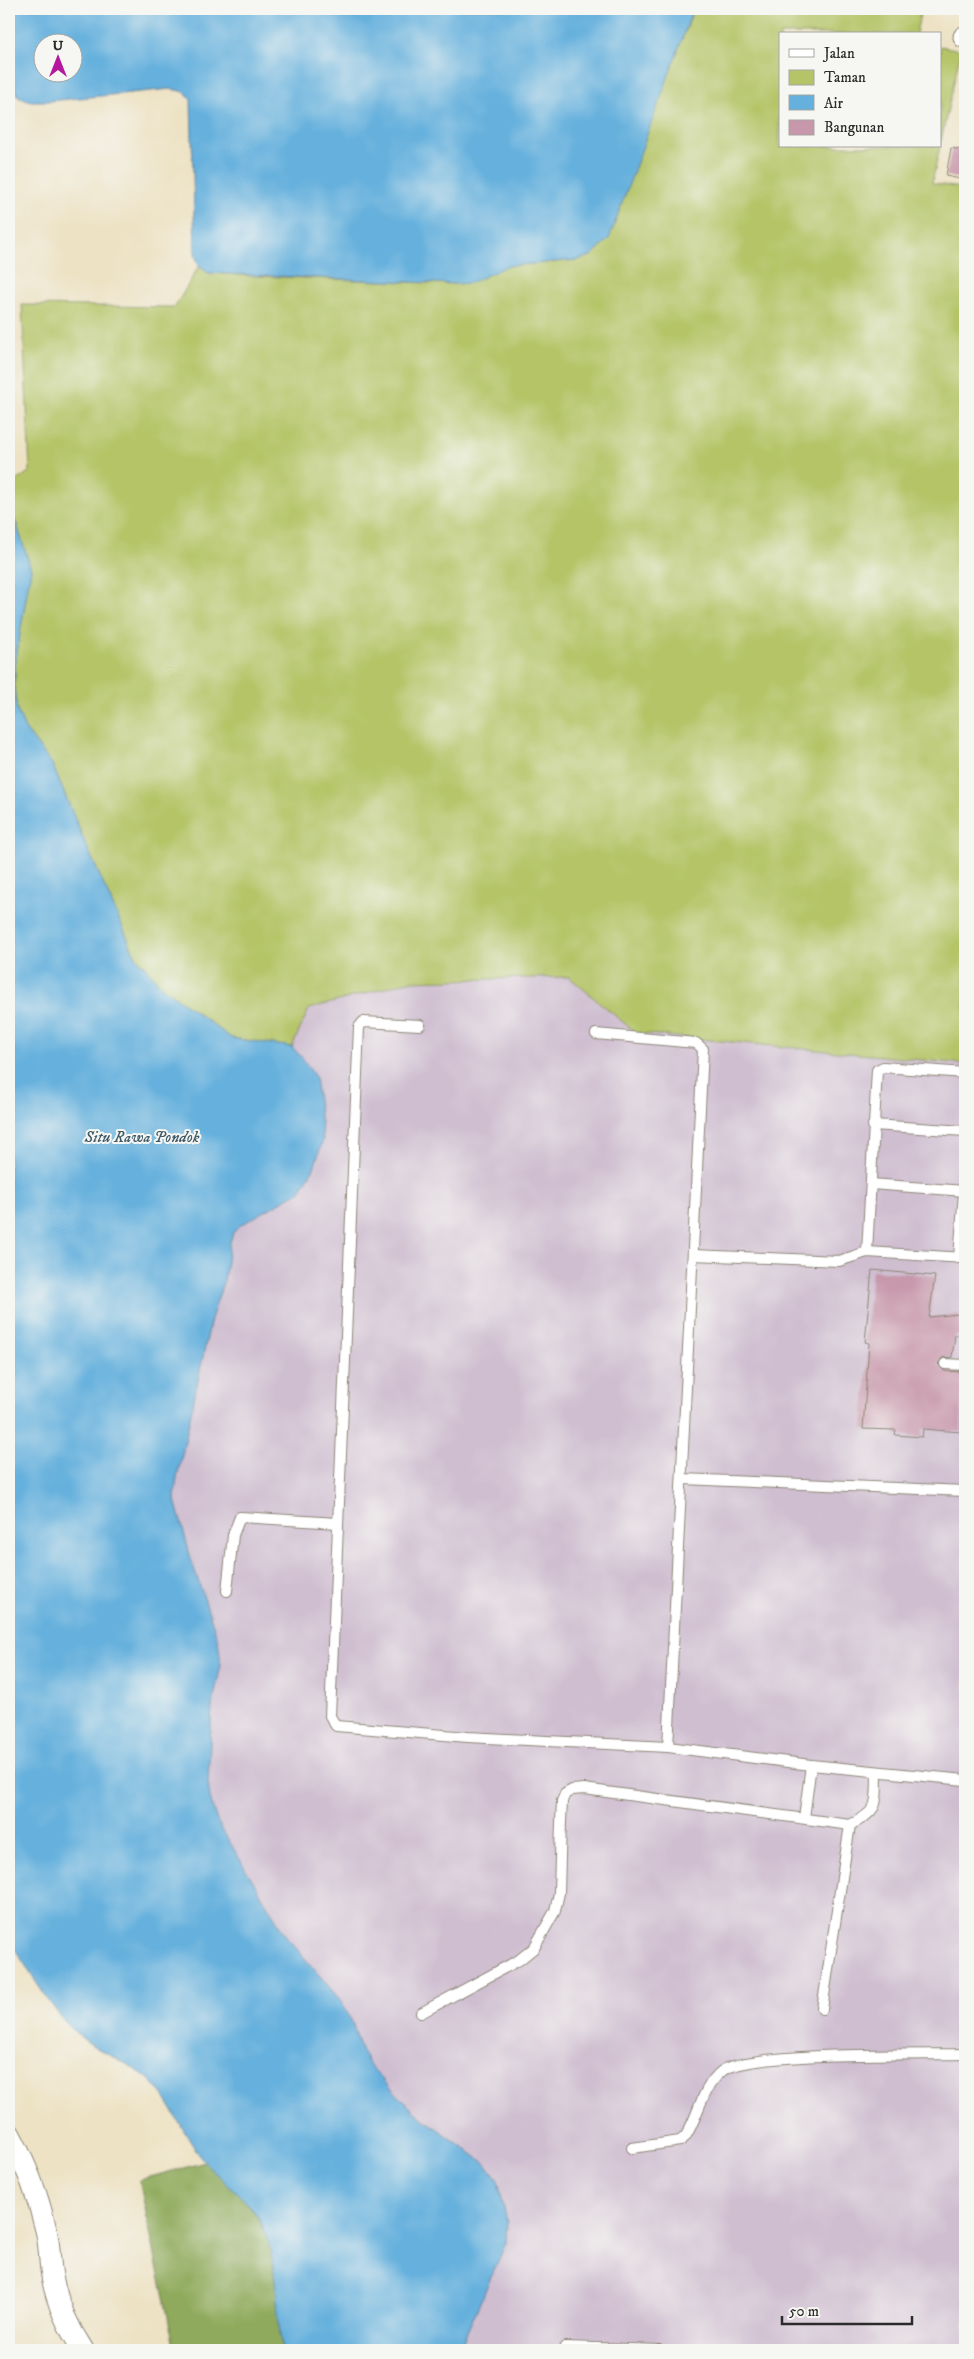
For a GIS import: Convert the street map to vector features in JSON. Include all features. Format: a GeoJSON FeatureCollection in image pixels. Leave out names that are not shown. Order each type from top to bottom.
{"type":"FeatureCollection","features":[{"type":"Feature","properties":{"kind":"street"},"geometry":{"type":"LineString","coordinates":[[9,2133],[18,2169],[47,2232],[58,2305],[67,2326],[82,2350]]}},
{"type":"Feature","properties":{"kind":"lane"},"geometry":{"type":"LineString","coordinates":[[420,1025],[363,1022],[359,1027],[330,1716],[336,1726],[468,1737],[668,1747],[811,1766],[965,1780]]}},
{"type":"Feature","properties":{"kind":"lane"},"geometry":{"type":"LineString","coordinates":[[596,1034],[696,1043],[703,1049],[683,1479],[668,1747]]}},
{"type":"Feature","properties":{"kind":"lane"},"geometry":{"type":"LineString","coordinates":[[867,1252],[876,1073],[879,1068],[965,1073]]}},
{"type":"Feature","properties":{"kind":"lane"},"geometry":{"type":"LineString","coordinates":[[873,1125],[965,1131]]}},
{"type":"Feature","properties":{"kind":"lane"},"geometry":{"type":"LineString","coordinates":[[693,1255],[839,1262],[867,1252],[962,1258],[965,1179]]}},
{"type":"Feature","properties":{"kind":"lane"},"geometry":{"type":"LineString","coordinates":[[871,1184],[965,1191]]}},
{"type":"Feature","properties":{"kind":"lane"},"geometry":{"type":"LineString","coordinates":[[945,1364],[965,1365]]}},
{"type":"Feature","properties":{"kind":"lane"},"geometry":{"type":"LineString","coordinates":[[683,1479],[965,1491]]}},
{"type":"Feature","properties":{"kind":"lane"},"geometry":{"type":"LineString","coordinates":[[227,1591],[233,1535],[240,1517],[338,1523]]}},
{"type":"Feature","properties":{"kind":"lane"},"geometry":{"type":"LineString","coordinates":[[804,1818],[811,1766]]}},
{"type":"Feature","properties":{"kind":"lane"},"geometry":{"type":"LineString","coordinates":[[420,2013],[519,1960],[534,1948],[555,1911],[559,1893],[562,1801],[565,1794],[572,1790],[584,1789],[850,1824],[868,1816],[876,1804],[876,1772]]}},
{"type":"Feature","properties":{"kind":"lane"},"geometry":{"type":"LineString","coordinates":[[822,2009],[850,1824]]}},
{"type":"Feature","properties":{"kind":"lane"},"geometry":{"type":"LineString","coordinates":[[632,2148],[680,2141],[685,2137],[708,2087],[723,2071],[738,2063],[813,2056],[965,2054]]}},
{"type":"Feature","properties":{"kind":"lane"},"geometry":{"type":"LineString","coordinates":[[565,2347],[659,2350]]}},
{"type":"Feature","properties":{"kind":"shaded area"},"geometry":{"type":"Polygon","coordinates":[[[570,977],[636,1033],[965,1064],[965,2350],[459,2350],[506,2243],[485,2163],[416,2113],[374,2071],[362,2053],[352,2022],[341,2001],[286,1936],[217,1821],[210,1798],[208,1782],[212,1706],[221,1665],[175,1500],[176,1483],[211,1319],[224,1280],[233,1233],[239,1226],[300,1191],[314,1168],[323,1140],[315,1077],[304,1060],[292,1047],[308,1009],[410,981],[570,977]]]}},
{"type":"Feature","properties":{"kind":"green space"},"geometry":{"type":"Polygon","coordinates":[[[693,9],[921,9],[916,32],[779,32],[779,148],[940,148],[932,183],[965,189],[965,1064],[636,1033],[569,977],[410,981],[309,1009],[292,1047],[231,1038],[162,987],[135,955],[52,764],[25,729],[17,710],[14,687],[16,658],[31,569],[17,525],[9,508],[9,486],[30,471],[22,305],[175,307],[199,266],[209,273],[455,284],[507,266],[578,260],[687,28],[693,9]]]}},
{"type":"Feature","properties":{"kind":"green space"},"geometry":{"type":"Polygon","coordinates":[[[942,46],[961,50],[942,136],[942,46]]]}},
{"type":"Feature","properties":{"kind":"green space"},"geometry":{"type":"Polygon","coordinates":[[[205,2162],[247,2203],[265,2232],[274,2260],[282,2350],[175,2350],[139,2180],[205,2162]]]}},
{"type":"Feature","properties":{"kind":"water"},"geometry":{"type":"Polygon","coordinates":[[[9,9],[693,9],[609,239],[591,256],[578,260],[507,266],[470,283],[455,284],[209,273],[199,265],[195,252],[191,99],[185,92],[171,89],[49,101],[31,101],[19,97],[9,77],[9,9]]]}},
{"type":"Feature","properties":{"kind":"water","name":"Situ Rawa Pondok"},"geometry":{"type":"Polygon","coordinates":[[[9,508],[17,525],[31,569],[16,658],[14,687],[17,710],[25,729],[52,764],[135,955],[162,987],[231,1038],[292,1047],[304,1060],[315,1077],[323,1140],[314,1168],[300,1191],[239,1226],[233,1233],[224,1280],[211,1319],[176,1483],[175,1500],[192,1562],[218,1640],[221,1665],[212,1706],[208,1782],[210,1798],[217,1821],[286,1936],[341,2001],[352,2022],[362,2053],[374,2071],[416,2113],[485,2163],[498,2180],[507,2222],[506,2243],[459,2350],[282,2350],[273,2262],[266,2234],[255,2213],[198,2153],[154,2084],[137,2070],[83,2039],[66,2023],[49,2001],[9,1940],[9,508]]]}},
{"type":"Feature","properties":{"kind":"building"},"geometry":{"type":"Polygon","coordinates":[[[951,148],[965,151],[965,180],[946,176],[951,148]]]}},
{"type":"Feature","properties":{"kind":"building"},"geometry":{"type":"Polygon","coordinates":[[[872,1270],[935,1276],[929,1317],[959,1314],[960,1335],[955,1335],[952,1357],[942,1358],[938,1364],[944,1371],[962,1372],[961,1432],[923,1429],[922,1437],[895,1435],[896,1430],[863,1429],[869,1343],[865,1342],[872,1270]]]}}]}
